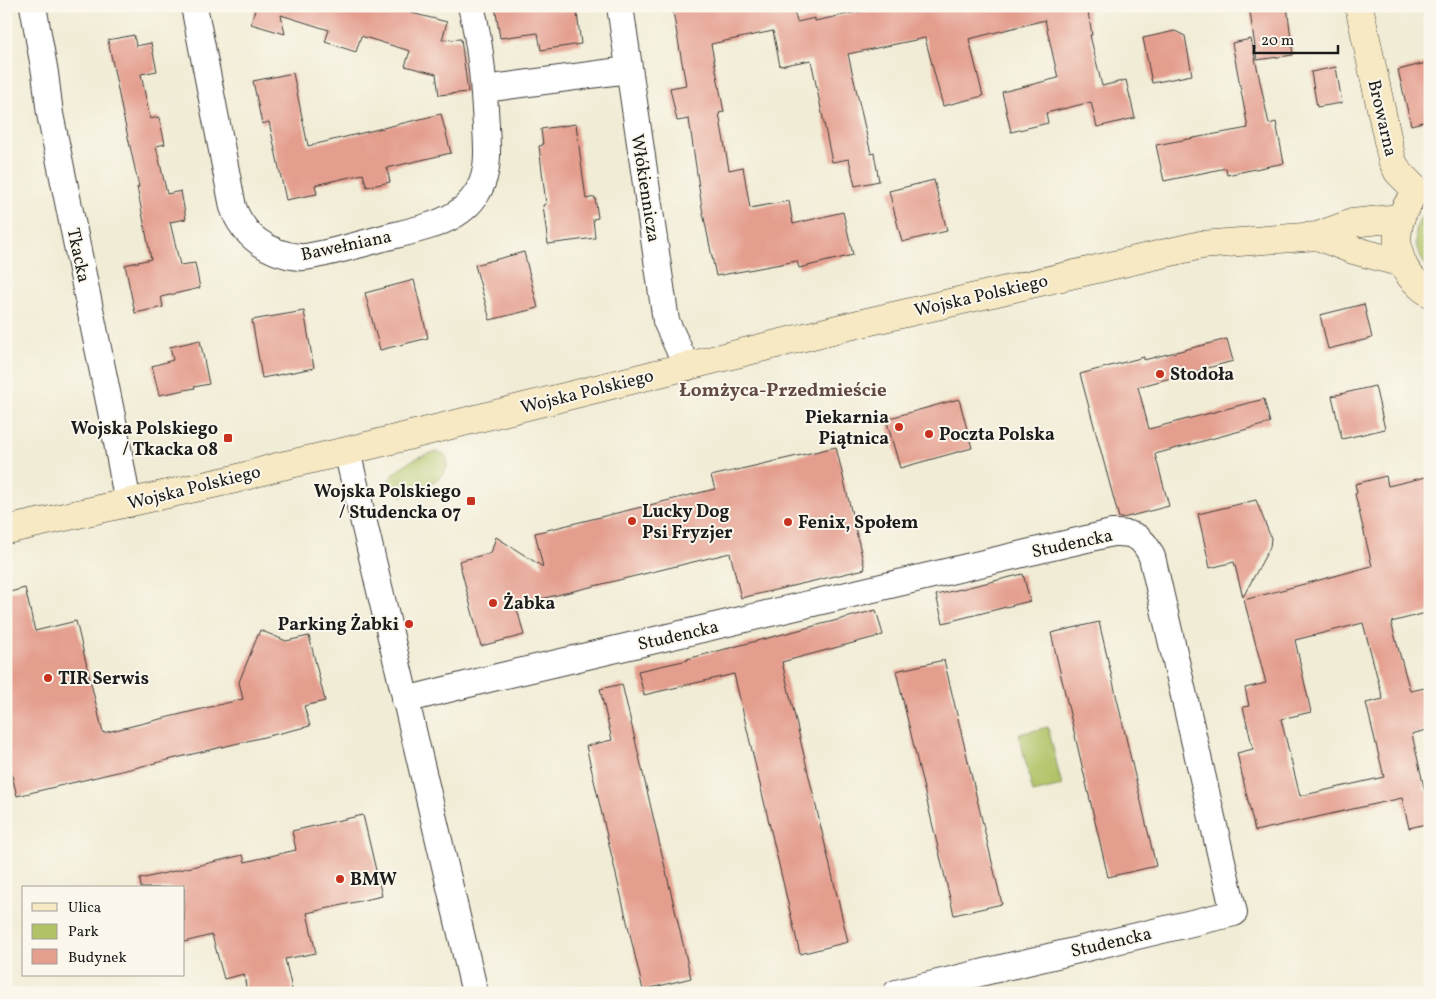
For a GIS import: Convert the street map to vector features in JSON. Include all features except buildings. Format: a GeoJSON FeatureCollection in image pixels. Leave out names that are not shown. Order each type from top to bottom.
{"type":"FeatureCollection","features":[{"type":"Feature","properties":{"kind":"main road","name":"Browarna"},"geometry":{"type":"LineString","coordinates":[[1359,6],[1392,160],[1398,172],[1424,188]]}},
{"type":"Feature","properties":{"kind":"main road"},"geometry":{"type":"LineString","coordinates":[[1424,188],[1404,208],[1397,233],[1402,263],[1412,279],[1430,293]]}},
{"type":"Feature","properties":{"kind":"main road","name":"Wojska Polskiego"},"geometry":{"type":"LineString","coordinates":[[6,530],[236,479],[277,467],[845,327],[1201,245],[1317,236],[1352,223],[1400,218]]}},
{"type":"Feature","properties":{"kind":"main road","name":"Wojska Polskiego"},"geometry":{"type":"LineString","coordinates":[[1317,236],[1353,250],[1402,263]]}},
{"type":"Feature","properties":{"kind":"street","name":"Tkacka"},"geometry":{"type":"LineString","coordinates":[[33,6],[45,74],[51,123],[128,504]]}},
{"type":"Feature","properties":{"kind":"street","name":"Bawełniana"},"geometry":{"type":"LineString","coordinates":[[194,6],[233,208],[240,224],[256,240],[276,252],[305,257],[439,222],[455,215],[476,196],[483,182],[487,146],[484,89],[471,6]]}},
{"type":"Feature","properties":{"kind":"street","name":"Włókiennicza"},"geometry":{"type":"LineString","coordinates":[[620,6],[666,321],[687,366]]}},
{"type":"Feature","properties":{"kind":"street"},"geometry":{"type":"LineString","coordinates":[[484,89],[628,70]]}},
{"type":"Feature","properties":{"kind":"street"},"geometry":{"type":"LineString","coordinates":[[347,451],[475,993]]}},
{"type":"Feature","properties":{"kind":"street","name":"Studencka"},"geometry":{"type":"LineString","coordinates":[[405,700],[1112,533],[1127,533],[1140,539],[1147,546],[1152,557],[1234,913],[896,993]]}},
{"type":"Feature","properties":{"kind":"green space"},"geometry":{"type":"Polygon","coordinates":[[[1430,206],[1430,270],[1418,252],[1416,232],[1420,219],[1430,206]]]}},
{"type":"Feature","properties":{"kind":"green space"},"geometry":{"type":"Polygon","coordinates":[[[434,452],[442,453],[447,459],[447,466],[439,478],[423,488],[401,496],[394,489],[384,487],[388,480],[405,464],[434,452]]]}},
{"type":"Feature","properties":{"kind":"green space"},"geometry":{"type":"Polygon","coordinates":[[[1048,727],[1062,786],[1033,793],[1019,734],[1048,727]]]}},
{"type":"Feature","properties":{"kind":"place","name":"Stodoła"},"geometry":{"type":"Point","coordinates":[1160,374]}},
{"type":"Feature","properties":{"kind":"place","name":"Piekarnia Piątnica"},"geometry":{"type":"Point","coordinates":[899,427]}},
{"type":"Feature","properties":{"kind":"place","name":"Poczta Polska"},"geometry":{"type":"Point","coordinates":[929,434]}},
{"type":"Feature","properties":{"kind":"place","name":"Wojska Polskiego / Tkacka 08"},"geometry":{"type":"Point","coordinates":[228,438]}},
{"type":"Feature","properties":{"kind":"place","name":"Wojska Polskiego / Studencka 07"},"geometry":{"type":"Point","coordinates":[471,501]}},
{"type":"Feature","properties":{"kind":"place","name":"Lucky Dog Psi Fryzjer"},"geometry":{"type":"Point","coordinates":[632,521]}},
{"type":"Feature","properties":{"kind":"place","name":"Fenix, Społem"},"geometry":{"type":"Point","coordinates":[788,522]}},
{"type":"Feature","properties":{"kind":"place","name":"Żabka"},"geometry":{"type":"Point","coordinates":[493,603]}},
{"type":"Feature","properties":{"kind":"place","name":"Parking Żabki"},"geometry":{"type":"Point","coordinates":[409,624]}},
{"type":"Feature","properties":{"kind":"place","name":"TIR Serwis"},"geometry":{"type":"Point","coordinates":[48,678]}},
{"type":"Feature","properties":{"kind":"place","name":"BMW"},"geometry":{"type":"Point","coordinates":[340,879]}},
{"type":"Feature","properties":{"kind":"district","name":"Łomżyca-Przedmieście"},"geometry":{"type":"Point","coordinates":[783,389]}}]}
